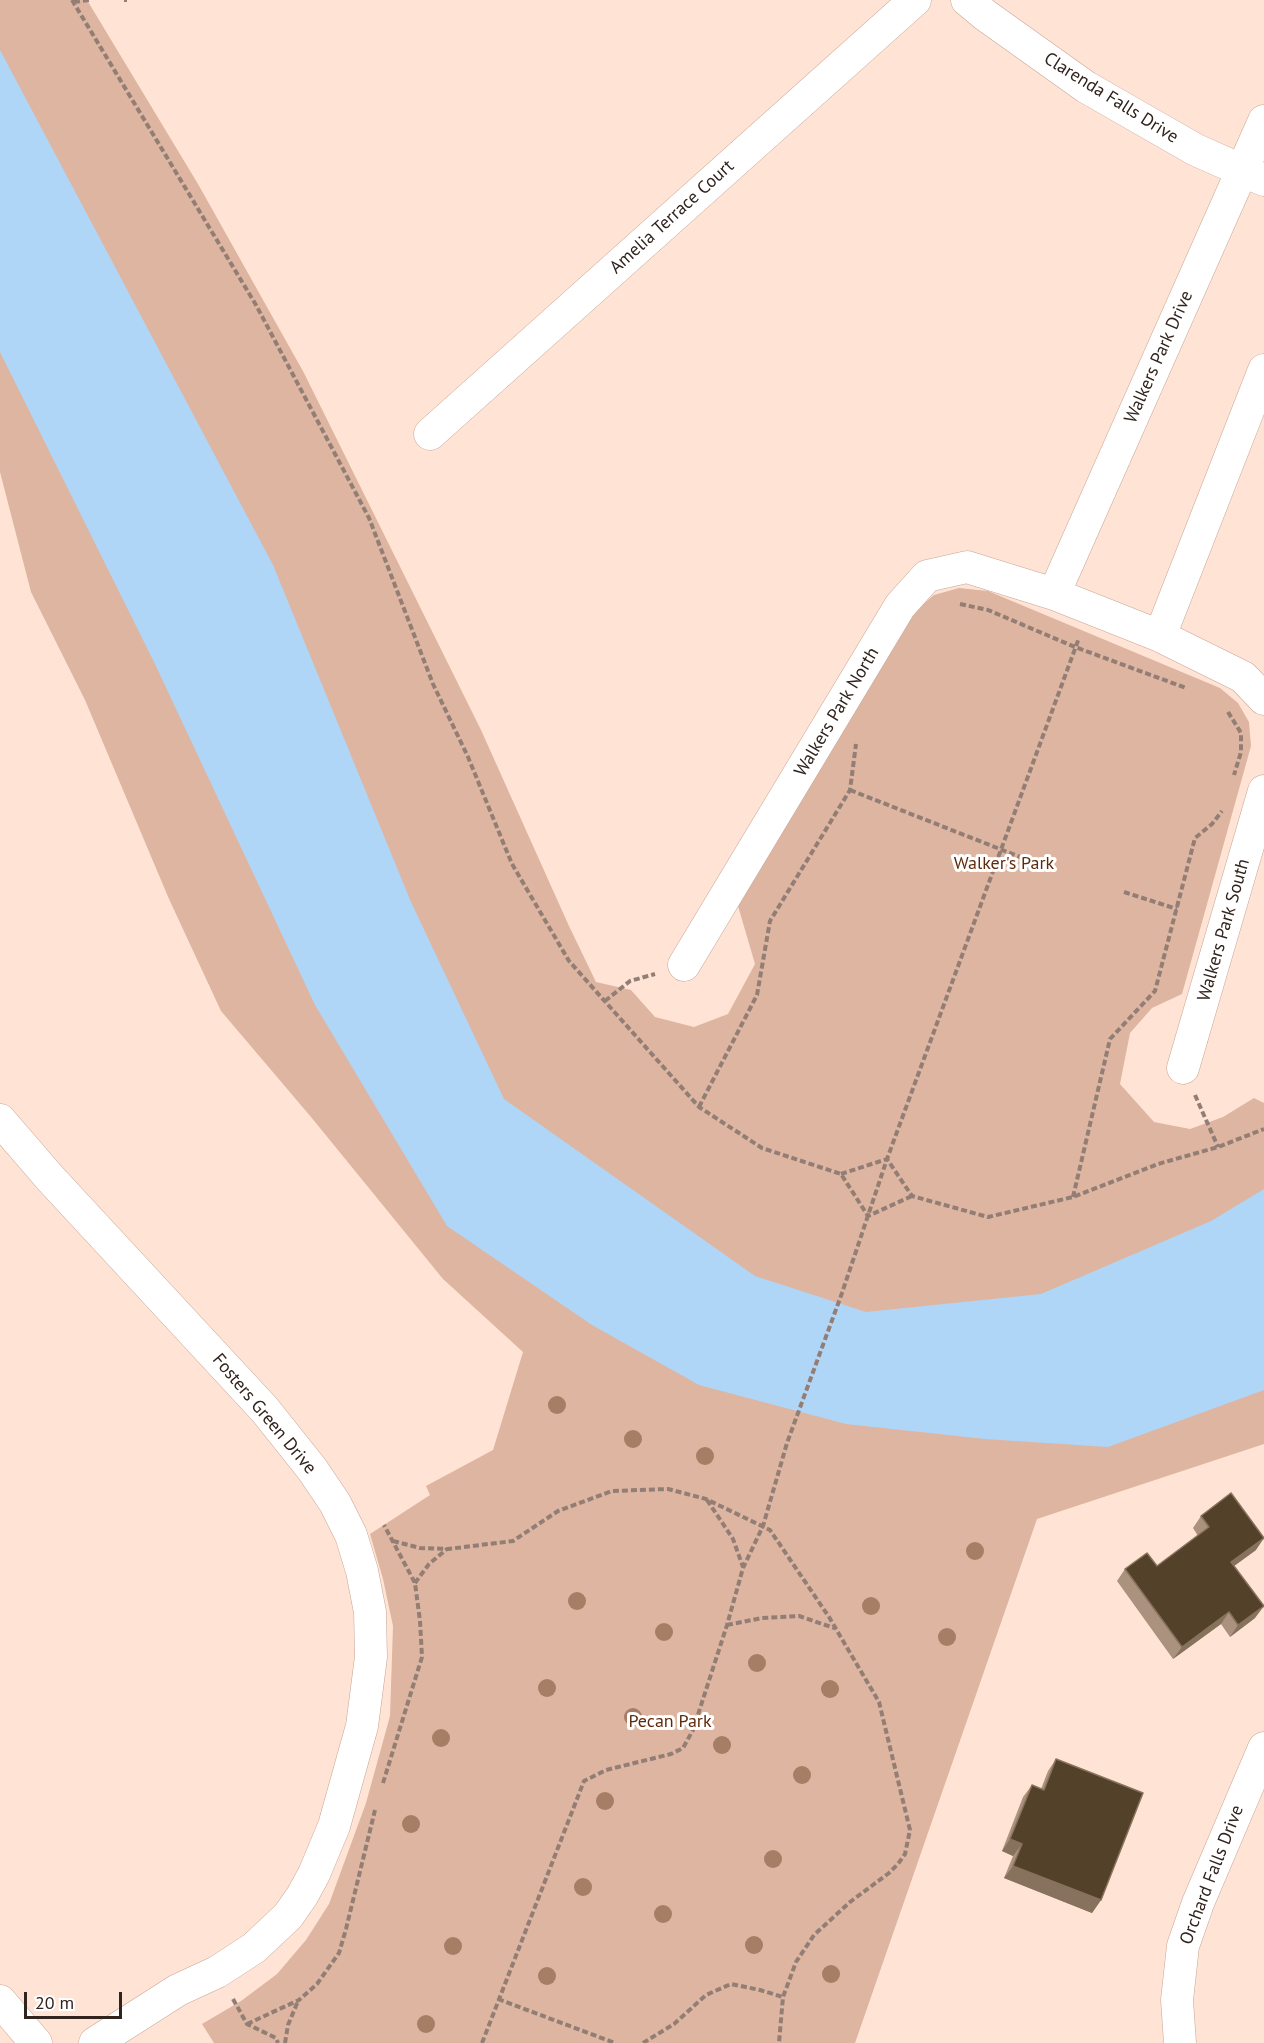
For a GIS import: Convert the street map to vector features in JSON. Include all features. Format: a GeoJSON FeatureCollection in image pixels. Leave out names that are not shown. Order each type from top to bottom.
{"type":"FeatureCollection","features":[{"type":"Feature","properties":{"kind":"street","name":"Amelia Terrace Court"},"geometry":{"type":"LineString","coordinates":[[430,434],[915,0]]}},
{"type":"Feature","properties":{"kind":"street","name":"Clarenda Falls Drive"},"geometry":{"type":"LineString","coordinates":[[967,0],[1086,87],[1196,150],[1253,176]]}},
{"type":"Feature","properties":{"kind":"street","name":"Walkers Park Drive"},"geometry":{"type":"LineString","coordinates":[[1054,594],[1253,176],[1264,121]]}},
{"type":"Feature","properties":{"kind":"street"},"geometry":{"type":"LineString","coordinates":[[1160,636],[1264,370]]}},
{"type":"Feature","properties":{"kind":"street","name":"Walkers Park North"},"geometry":{"type":"LineString","coordinates":[[684,965],[900,606],[927,576],[968,567],[1054,594]]}},
{"type":"Feature","properties":{"kind":"street"},"geometry":{"type":"LineString","coordinates":[[1054,594],[1160,636],[1243,677],[1264,699]]}},
{"type":"Feature","properties":{"kind":"street","name":"Walkers Park South"},"geometry":{"type":"LineString","coordinates":[[1183,1068],[1264,791]]}},
{"type":"Feature","properties":{"kind":"street","name":"Fosters Green Drive"},"geometry":{"type":"LineString","coordinates":[[0,1120],[50,1178],[265,1410],[312,1469],[351,1535],[362,1571],[370,1612],[371,1657],[362,1726],[334,1826],[302,1896],[272,1934],[254,1948],[217,1972],[178,1990],[95,2043]]}},
{"type":"Feature","properties":{"kind":"street","name":"Orchard Falls Drive"},"geometry":{"type":"LineString","coordinates":[[1180,2043],[1177,2000],[1183,1946],[1198,1903],[1264,1748]]}},
{"type":"Feature","properties":{"kind":"street"},"geometry":{"type":"LineString","coordinates":[[0,2001],[36,2043]]}},
{"type":"Feature","properties":{"kind":"path"},"geometry":{"type":"LineString","coordinates":[[90,0],[73,1],[256,305],[369,518],[433,684],[468,757],[512,864],[569,961],[699,1107],[762,1148],[841,1174],[887,1159]]}},
{"type":"Feature","properties":{"kind":"path"},"geometry":{"type":"LineString","coordinates":[[952,605],[960,603],[988,610],[1075,647],[1196,691]]}},
{"type":"Feature","properties":{"kind":"path"},"geometry":{"type":"LineString","coordinates":[[482,2043],[584,1781],[606,1770],[671,1754],[683,1748],[693,1730],[743,1568],[763,1526],[787,1443],[842,1293],[887,1159],[1089,608]]}},
{"type":"Feature","properties":{"kind":"path"},"geometry":{"type":"LineString","coordinates":[[1223,706],[1234,719],[1241,733],[1241,752],[1231,786]]}},
{"type":"Feature","properties":{"kind":"path"},"geometry":{"type":"LineString","coordinates":[[699,1107],[757,995],[770,921],[850,790],[858,732]]}},
{"type":"Feature","properties":{"kind":"path"},"geometry":{"type":"LineString","coordinates":[[850,790],[1043,866]]}},
{"type":"Feature","properties":{"kind":"path"},"geometry":{"type":"LineString","coordinates":[[1073,1197],[1110,1039],[1155,991],[1195,837],[1212,825],[1224,808]]}},
{"type":"Feature","properties":{"kind":"path"},"geometry":{"type":"LineString","coordinates":[[1124,892],[1177,909]]}},
{"type":"Feature","properties":{"kind":"path"},"geometry":{"type":"LineString","coordinates":[[604,1001],[630,981],[684,965]]}},
{"type":"Feature","properties":{"kind":"path"},"geometry":{"type":"LineString","coordinates":[[1183,1068],[1218,1146]]}},
{"type":"Feature","properties":{"kind":"path"},"geometry":{"type":"LineString","coordinates":[[868,1216],[912,1196],[988,1217],[1073,1197],[1158,1164],[1264,1129]]}},
{"type":"Feature","properties":{"kind":"path"},"geometry":{"type":"LineString","coordinates":[[887,1159],[912,1196]]}},
{"type":"Feature","properties":{"kind":"path"},"geometry":{"type":"LineString","coordinates":[[841,1174],[868,1216]]}},
{"type":"Feature","properties":{"kind":"path"},"geometry":{"type":"LineString","coordinates":[[393,1541],[420,1548],[448,1549],[513,1541],[558,1511],[612,1491],[668,1489],[706,1499],[770,1530],[836,1629],[879,1702],[910,1830],[905,1854],[889,1873],[850,1902],[814,1935],[796,1962],[783,1997],[779,2043]]}},
{"type":"Feature","properties":{"kind":"path"},"geometry":{"type":"LineString","coordinates":[[706,1499],[733,1539],[743,1568]]}},
{"type":"Feature","properties":{"kind":"path"},"geometry":{"type":"LineString","coordinates":[[415,1583],[429,1564],[448,1549]]}},
{"type":"Feature","properties":{"kind":"path"},"geometry":{"type":"LineString","coordinates":[[727,1625],[762,1618],[798,1616],[836,1629]]}},
{"type":"Feature","properties":{"kind":"path"},"geometry":{"type":"LineString","coordinates":[[217,1972],[248,2024],[276,2038],[278,2043]]}},
{"type":"Feature","properties":{"kind":"path"},"geometry":{"type":"LineString","coordinates":[[643,2043],[674,2024],[706,1995],[731,1984],[783,1997]]}},
{"type":"Feature","properties":{"kind":"path"},"geometry":{"type":"LineString","coordinates":[[498,1999],[615,2043]]}},
{"type":"Feature","properties":{"kind":"path"},"geometry":{"type":"LineString","coordinates":[[285,2043],[288,2025],[299,2000]]}},
{"type":"Feature","properties":{"kind":"green space"},"geometry":{"type":"Polygon","coordinates":[[[0,0],[87,0],[198,184],[304,373],[481,730],[596,982],[631,990],[655,1017],[694,1027],[728,1014],[755,964],[738,906],[910,615],[934,595],[959,588],[988,591],[1220,688],[1238,703],[1249,722],[1251,746],[1182,994],[1152,1008],[1130,1033],[1120,1084],[1154,1122],[1190,1129],[1223,1117],[1254,1098],[1264,1103],[1264,1444],[1037,1519],[855,2043],[214,2043],[202,2024],[241,2001],[277,1974],[306,1940],[329,1904],[366,1803],[390,1716],[393,1626],[370,1534],[430,1495],[426,1486],[493,1450],[523,1352],[443,1279],[221,1011],[169,899],[85,700],[31,592],[0,472],[0,0]]]}},
{"type":"Feature","properties":{"kind":"water"},"geometry":{"type":"Polygon","coordinates":[[[0,50],[273,565],[411,902],[504,1099],[755,1276],[866,1312],[1041,1294],[1211,1221],[1264,1189],[1264,1390],[1108,1447],[985,1439],[846,1424],[699,1385],[592,1325],[447,1226],[315,1005],[154,662],[0,352],[0,50]]]}},
{"type":"Feature","properties":{"kind":"building"},"geometry":{"type":"Polygon","coordinates":[[[1231,1493],[1264,1538],[1231,1562],[1264,1606],[1238,1625],[1229,1612],[1182,1647],[1125,1569],[1147,1553],[1157,1566],[1209,1527],[1201,1516],[1231,1493]]]}},
{"type":"Feature","properties":{"kind":"building"},"geometry":{"type":"Polygon","coordinates":[[[1056,1759],[1143,1793],[1101,1900],[1013,1866],[1022,1844],[1010,1839],[1032,1785],[1044,1790],[1056,1759]]]}},
{"type":"Feature","properties":{"kind":"park label","name":"Walker's Park"},"geometry":{"type":"Point","coordinates":[1004,864]}},
{"type":"Feature","properties":{"kind":"park label","name":"Pecan Park"},"geometry":{"type":"Point","coordinates":[670,1722]}}]}
